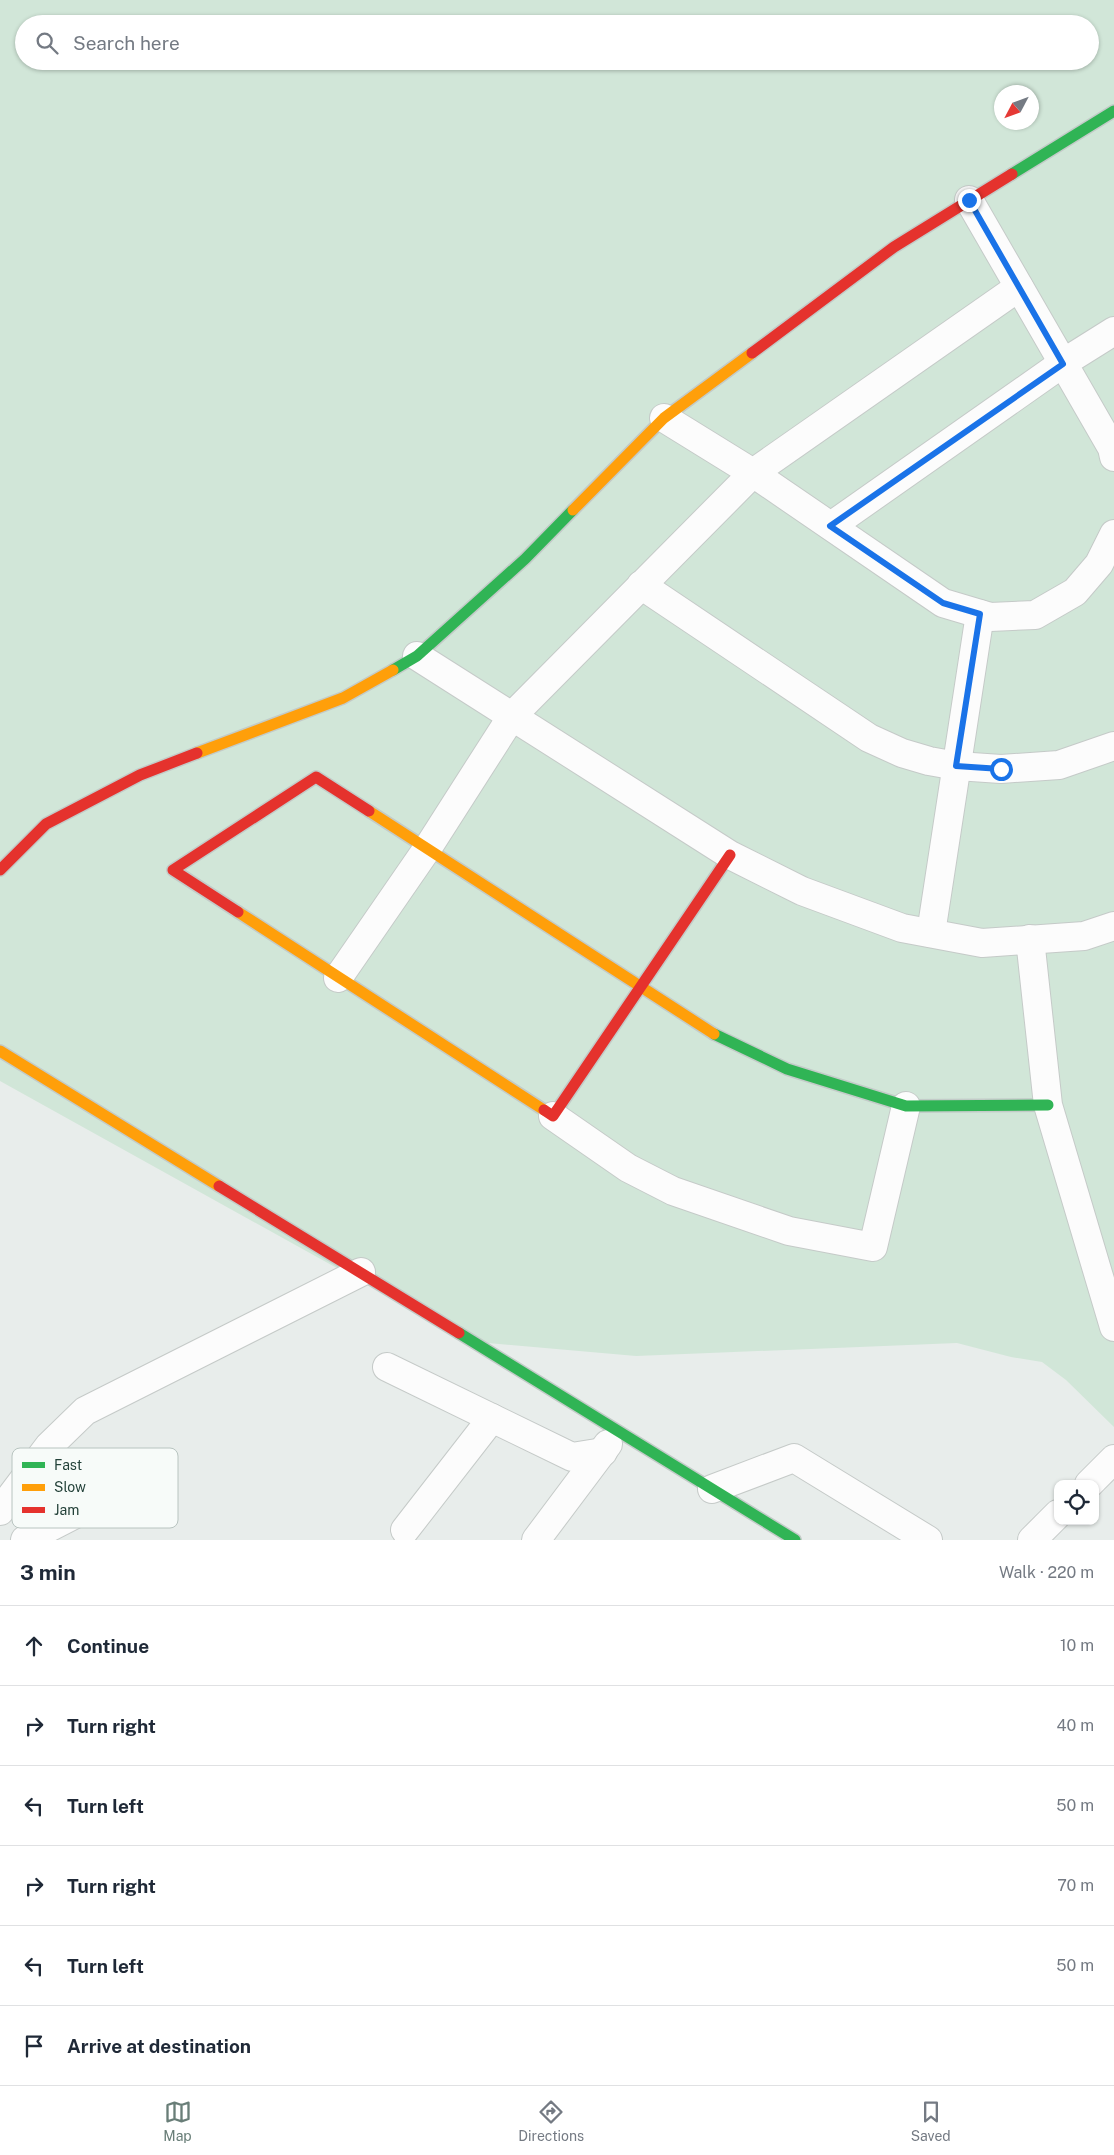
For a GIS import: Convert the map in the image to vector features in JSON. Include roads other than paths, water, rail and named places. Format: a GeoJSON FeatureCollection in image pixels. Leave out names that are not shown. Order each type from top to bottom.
{"type":"FeatureCollection","features":[{"type":"Feature","properties":{"kind":"street"},"geometry":{"type":"LineString","coordinates":[[0,870],[46,824],[140,775],[343,698],[417,656],[525,559],[664,418],[894,247],[1114,111]]}},
{"type":"Feature","properties":{"kind":"street"},"geometry":{"type":"LineString","coordinates":[[969,200],[1112,448],[1114,457]]}},
{"type":"Feature","properties":{"kind":"street"},"geometry":{"type":"LineString","coordinates":[[338,978],[426,849],[512,716],[641,585],[753,473],[1019,287]]}},
{"type":"Feature","properties":{"kind":"street"},"geometry":{"type":"LineString","coordinates":[[830,526],[1063,364],[1114,331]]}},
{"type":"Feature","properties":{"kind":"street"},"geometry":{"type":"LineString","coordinates":[[664,418],[753,473],[943,603],[990,618],[1035,615],[1075,592],[1099,564],[1112,542]]}},
{"type":"Feature","properties":{"kind":"street"},"geometry":{"type":"LineString","coordinates":[[641,585],[869,738],[902,753],[956,766],[1001,769],[1060,765],[1114,746]]}},
{"type":"Feature","properties":{"kind":"street"},"geometry":{"type":"LineString","coordinates":[[931,933],[980,614]]}},
{"type":"Feature","properties":{"kind":"street"},"geometry":{"type":"LineString","coordinates":[[417,656],[730,855],[802,891],[902,928],[982,943],[1084,936],[1114,926]]}},
{"type":"Feature","properties":{"kind":"street"},"geometry":{"type":"LineString","coordinates":[[906,1106],[873,1247],[789,1231],[673,1191],[628,1168],[553,1116],[173,870],[316,777],[716,1036],[787,1069],[906,1106],[1048,1105]]}},
{"type":"Feature","properties":{"kind":"street"},"geometry":{"type":"LineString","coordinates":[[553,1116],[730,855]]}},
{"type":"Feature","properties":{"kind":"street"},"geometry":{"type":"LineString","coordinates":[[1030,940],[1048,1105],[1114,1327]]}},
{"type":"Feature","properties":{"kind":"street"},"geometry":{"type":"LineString","coordinates":[[0,1051],[360,1272],[611,1441],[712,1489],[795,1540]]}},
{"type":"Feature","properties":{"kind":"street"},"geometry":{"type":"LineString","coordinates":[[47,1448],[85,1411],[360,1272]]}},
{"type":"Feature","properties":{"kind":"street"},"geometry":{"type":"LineString","coordinates":[[387,1367],[572,1457],[611,1441]]}},
{"type":"Feature","properties":{"kind":"street"},"geometry":{"type":"LineString","coordinates":[[405,1530],[492,1418]]}},
{"type":"Feature","properties":{"kind":"street"},"geometry":{"type":"LineString","coordinates":[[536,1540],[611,1441]]}},
{"type":"Feature","properties":{"kind":"street"},"geometry":{"type":"LineString","coordinates":[[712,1489],[794,1458],[928,1540]]}},
{"type":"Feature","properties":{"kind":"street"},"geometry":{"type":"LineString","coordinates":[[1093,1480],[1114,1459]]}},
{"type":"Feature","properties":{"kind":"street"},"geometry":{"type":"LineString","coordinates":[[0,1511],[12,1495]]}},
{"type":"Feature","properties":{"kind":"street"},"geometry":{"type":"LineString","coordinates":[[1032,1540],[1054,1518]]}},
{"type":"Feature","properties":{"kind":"street"},"geometry":{"type":"LineString","coordinates":[[25,1540],[48,1528]]}}]}
